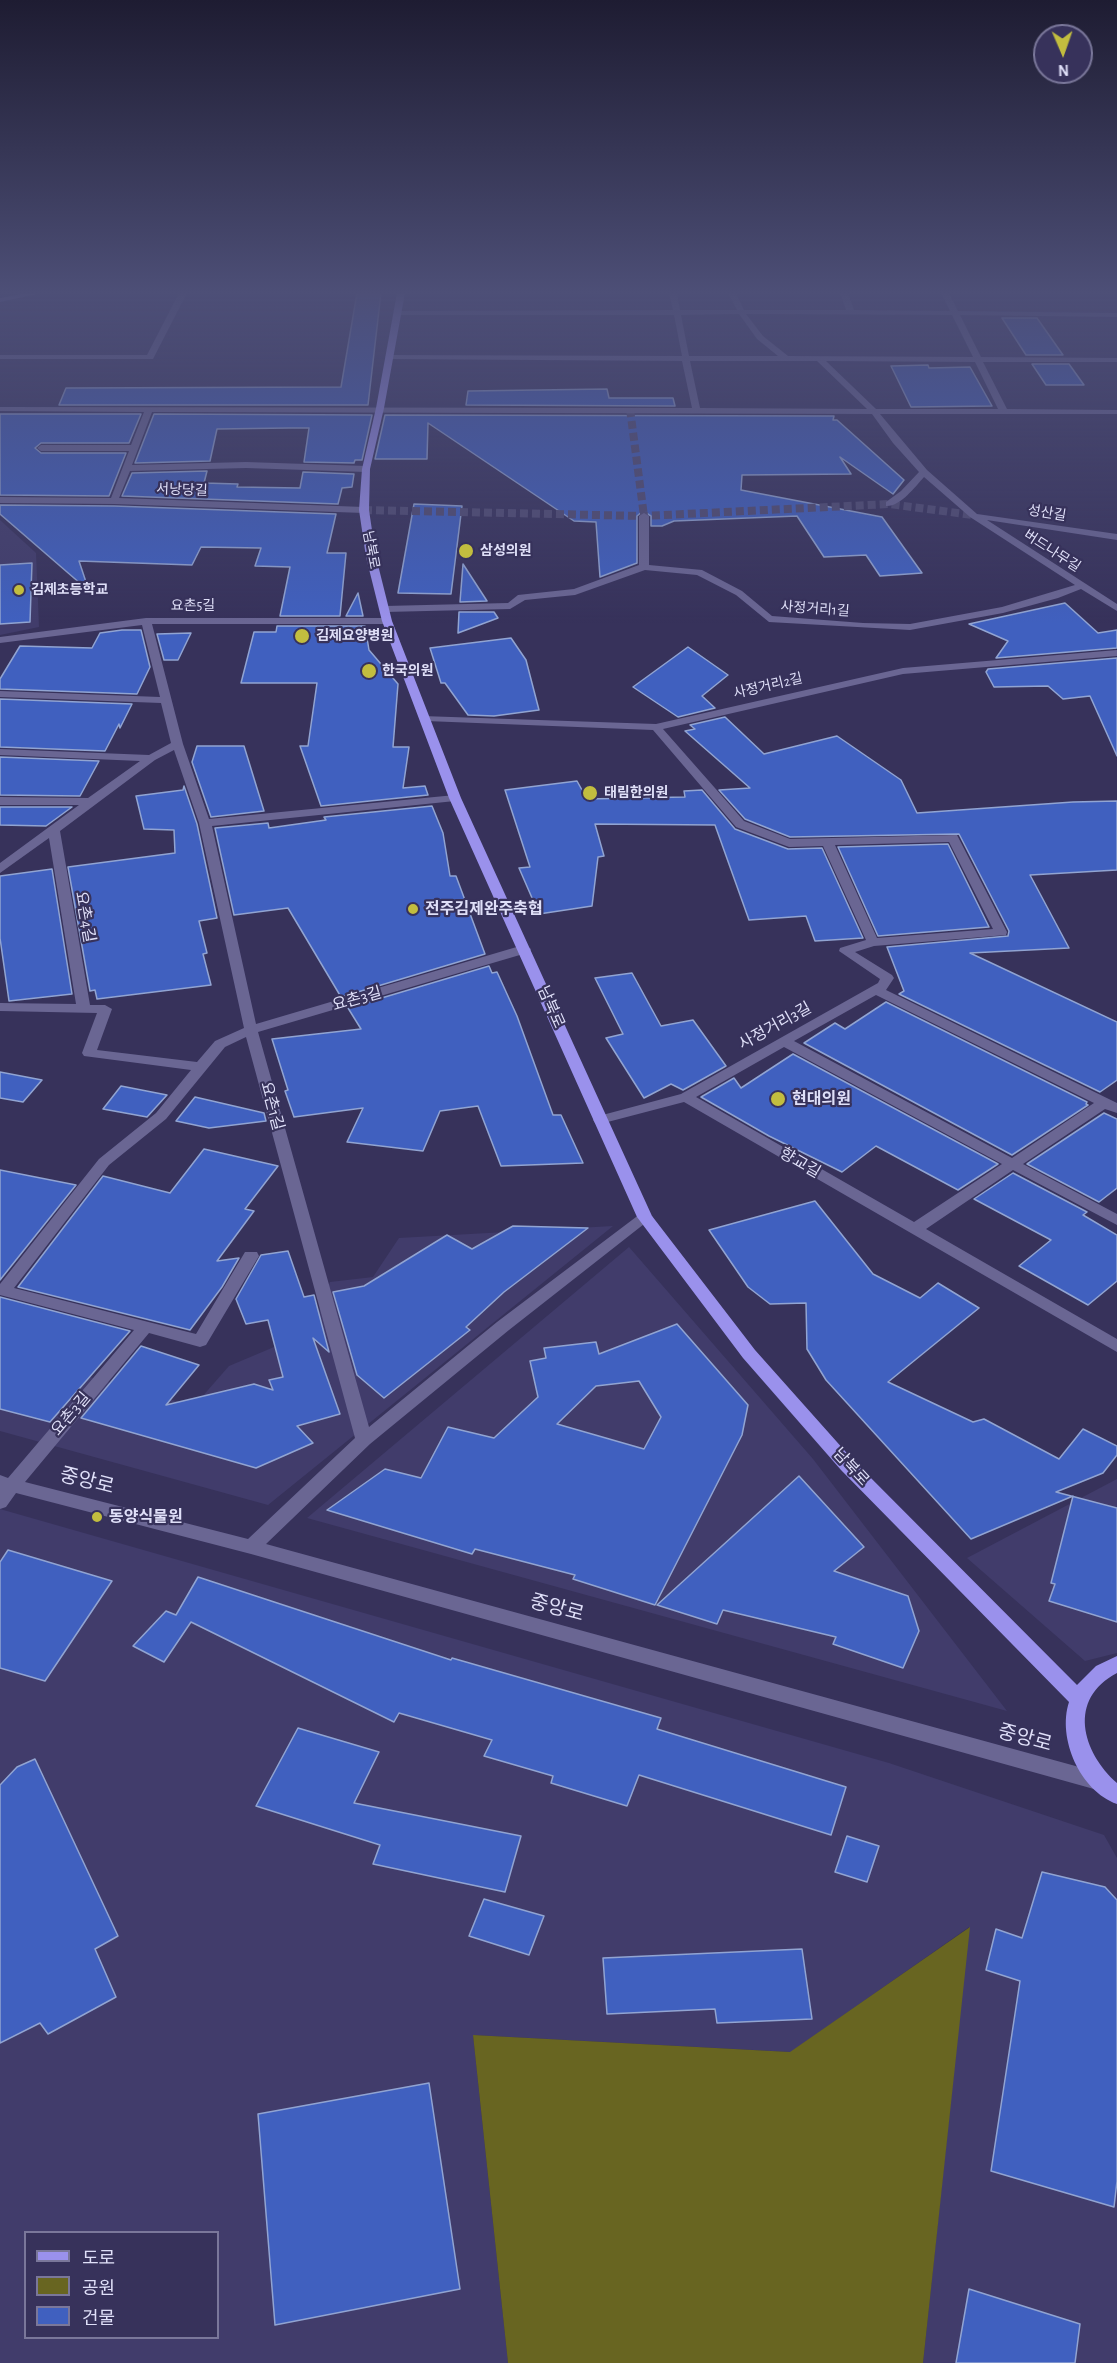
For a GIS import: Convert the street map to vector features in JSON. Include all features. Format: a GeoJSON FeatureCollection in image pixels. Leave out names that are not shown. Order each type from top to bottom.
{"type":"FeatureCollection","features":[{"type":"Feature","properties":{"kind":"main road","name":"남북로"},"geometry":{"type":"LineString","coordinates":[[381,403],[366,469],[364,510],[371,557],[386,615],[455,798],[645,1217],[749,1353],[847,1465],[1078,1698]]}},
{"type":"Feature","properties":{"kind":"main road"},"geometry":{"type":"LineString","coordinates":[[1117,1664],[1089,1682],[1078,1698],[1074,1718],[1076,1740],[1085,1762],[1101,1782],[1117,1795]]}},
{"type":"Feature","properties":{"kind":"street"},"geometry":{"type":"LineString","coordinates":[[694,403],[696,410]]}},
{"type":"Feature","properties":{"kind":"street","name":"버드나무길"},"geometry":{"type":"LineString","coordinates":[[865,403],[924,472],[973,515],[1117,608]]}},
{"type":"Feature","properties":{"kind":"street"},"geometry":{"type":"LineString","coordinates":[[1000,403],[1003,410]]}},
{"type":"Feature","properties":{"kind":"street"},"geometry":{"type":"LineString","coordinates":[[0,409],[380,408],[1117,412]]}},
{"type":"Feature","properties":{"kind":"street"},"geometry":{"type":"LineString","coordinates":[[114,501],[149,409]]}},
{"type":"Feature","properties":{"kind":"street"},"geometry":{"type":"LineString","coordinates":[[41,448],[133,448]]}},
{"type":"Feature","properties":{"kind":"street"},"geometry":{"type":"LineString","coordinates":[[126,468],[246,465],[366,469]]}},
{"type":"Feature","properties":{"kind":"street"},"geometry":{"type":"LineString","coordinates":[[889,504],[904,493],[924,472]]}},
{"type":"Feature","properties":{"kind":"street","name":"서낭당길"},"geometry":{"type":"LineString","coordinates":[[0,501],[114,501],[364,510]]}},
{"type":"Feature","properties":{"kind":"street","name":"성산길"},"geometry":{"type":"LineString","coordinates":[[973,515],[1117,537]]}},
{"type":"Feature","properties":{"kind":"street"},"geometry":{"type":"LineString","coordinates":[[644,516],[644,567]]}},
{"type":"Feature","properties":{"kind":"street","name":"사정거리1길"},"geometry":{"type":"LineString","coordinates":[[386,615],[510,606],[522,597],[575,592],[644,567],[699,572],[739,593],[769,619],[863,626],[910,627],[963,618],[1056,596],[1082,586]]}},
{"type":"Feature","properties":{"kind":"street","name":"요촌5길"},"geometry":{"type":"LineString","coordinates":[[0,640],[146,621],[386,615]]}},
{"type":"Feature","properties":{"kind":"street","name":"요촌1길"},"geometry":{"type":"LineString","coordinates":[[146,621],[177,744],[205,823],[251,1030],[364,1440]]}},
{"type":"Feature","properties":{"kind":"street","name":"사정거리2길"},"geometry":{"type":"LineString","coordinates":[[426,718],[656,727],[903,671],[1117,653]]}},
{"type":"Feature","properties":{"kind":"street"},"geometry":{"type":"LineString","coordinates":[[0,694],[165,700]]}},
{"type":"Feature","properties":{"kind":"street"},"geometry":{"type":"LineString","coordinates":[[656,727],[740,825],[789,843],[953,838],[1001,932],[873,942],[845,951],[886,978],[884,985],[876,990]]}},
{"type":"Feature","properties":{"kind":"street"},"geometry":{"type":"LineString","coordinates":[[0,869],[151,758],[177,744]]}},
{"type":"Feature","properties":{"kind":"street"},"geometry":{"type":"LineString","coordinates":[[0,752],[151,758]]}},
{"type":"Feature","properties":{"kind":"street"},"geometry":{"type":"LineString","coordinates":[[205,823],[455,798]]}},
{"type":"Feature","properties":{"kind":"street"},"geometry":{"type":"LineString","coordinates":[[0,801],[90,802]]}},
{"type":"Feature","properties":{"kind":"street","name":"요촌4길"},"geometry":{"type":"LineString","coordinates":[[54,831],[84,1009]]}},
{"type":"Feature","properties":{"kind":"street"},"geometry":{"type":"LineString","coordinates":[[827,842],[873,942]]}},
{"type":"Feature","properties":{"kind":"street","name":"요촌3길"},"geometry":{"type":"LineString","coordinates":[[251,1256],[200,1341],[2,1290],[104,1162],[160,1116],[220,1044],[251,1030],[525,949]]}},
{"type":"Feature","properties":{"kind":"street"},"geometry":{"type":"LineString","coordinates":[[876,990],[1111,1106]]}},
{"type":"Feature","properties":{"kind":"street","name":"사정거리3길"},"geometry":{"type":"LineString","coordinates":[[600,1120],[686,1097],[876,990]]}},
{"type":"Feature","properties":{"kind":"street"},"geometry":{"type":"LineString","coordinates":[[0,1007],[105,1009],[89,1053],[200,1067]]}},
{"type":"Feature","properties":{"kind":"street"},"geometry":{"type":"LineString","coordinates":[[785,1041],[1117,1220]]}},
{"type":"Feature","properties":{"kind":"street","name":"향교길"},"geometry":{"type":"LineString","coordinates":[[686,1097],[1117,1346]]}},
{"type":"Feature","properties":{"kind":"street"},"geometry":{"type":"LineString","coordinates":[[915,1229],[1013,1164],[1111,1106]]}},
{"type":"Feature","properties":{"kind":"street"},"geometry":{"type":"LineString","coordinates":[[251,1546],[364,1440],[503,1326],[645,1217]]}},
{"type":"Feature","properties":{"kind":"street","name":"요촌3길"},"geometry":{"type":"LineString","coordinates":[[0,1502],[6,1483],[145,1327]]}},
{"type":"Feature","properties":{"kind":"street","name":"중앙로"},"geometry":{"type":"LineString","coordinates":[[6,1483],[251,1546],[1101,1782]]}},
{"type":"Feature","properties":{"kind":"shaded area","name":"김제초등학교"},"geometry":{"type":"Polygon","coordinates":[[[0,520],[36,553],[39,627],[0,635],[0,520]]]}},
{"type":"Feature","properties":{"kind":"shaded area"},"geometry":{"type":"Polygon","coordinates":[[[613,1226],[268,1505],[0,1431],[0,1352],[194,1406],[229,1366],[312,1331],[330,1282],[373,1277],[399,1238],[613,1226]]]}},
{"type":"Feature","properties":{"kind":"shaded area"},"geometry":{"type":"Polygon","coordinates":[[[629,1247],[813,1459],[1007,1711],[307,1518],[629,1247]]]}},
{"type":"Feature","properties":{"kind":"shaded area"},"geometry":{"type":"Polygon","coordinates":[[[1117,1479],[1117,1653],[1085,1661],[967,1558],[1117,1479]]]}},
{"type":"Feature","properties":{"kind":"shaded area"},"geometry":{"type":"Polygon","coordinates":[[[0,1509],[889,1763],[1104,1835],[1117,1858],[1117,2363],[923,2363],[969,1927],[791,2052],[473,2035],[508,2363],[0,2363],[0,1509]]]}},
{"type":"Feature","properties":{"kind":"green space"},"geometry":{"type":"Polygon","coordinates":[[[970,1927],[923,2363],[508,2363],[473,2035],[790,2052],[970,1927]]]}},
{"type":"Feature","properties":{"kind":"building"},"geometry":{"type":"Polygon","coordinates":[[[60,403],[368,403],[368,405],[59,405],[60,403]]]}},
{"type":"Feature","properties":{"kind":"building"},"geometry":{"type":"Polygon","coordinates":[[[674,403],[675,406],[466,405],[674,403]]]}},
{"type":"Feature","properties":{"kind":"building"},"geometry":{"type":"Polygon","coordinates":[[[909,403],[990,403],[992,406],[911,407],[909,403]]]}},
{"type":"Feature","properties":{"kind":"building"},"geometry":{"type":"Polygon","coordinates":[[[0,414],[141,414],[129,443],[41,443],[35,448],[41,453],[126,453],[109,496],[0,495],[0,414]]]}},
{"type":"Feature","properties":{"kind":"building"},"geometry":{"type":"Polygon","coordinates":[[[154,414],[372,415],[362,460],[355,460],[354,463],[304,462],[309,428],[289,428],[217,429],[210,461],[135,463],[154,414]]]}},
{"type":"Feature","properties":{"kind":"building"},"geometry":{"type":"Polygon","coordinates":[[[385,415],[834,416],[833,420],[837,420],[904,480],[893,494],[840,457],[851,474],[742,475],[741,490],[882,517],[922,573],[880,576],[866,555],[824,557],[797,516],[674,521],[662,526],[651,526],[651,516],[643,511],[637,516],[637,563],[600,577],[596,522],[574,521],[428,423],[427,459],[375,459],[385,415]]]}},
{"type":"Feature","properties":{"kind":"building"},"geometry":{"type":"Polygon","coordinates":[[[207,471],[204,483],[238,484],[237,487],[300,488],[303,472],[354,474],[352,487],[342,488],[338,504],[122,496],[132,473],[207,471]]]}},
{"type":"Feature","properties":{"kind":"building"},"geometry":{"type":"Polygon","coordinates":[[[414,504],[462,506],[451,594],[398,593],[414,504]]]}},
{"type":"Feature","properties":{"kind":"building"},"geometry":{"type":"Polygon","coordinates":[[[0,505],[114,506],[336,514],[327,553],[346,553],[340,616],[280,616],[290,567],[255,566],[261,548],[201,547],[192,565],[79,561],[89,591],[0,514],[0,505]]]}},
{"type":"Feature","properties":{"kind":"building"},"geometry":{"type":"Polygon","coordinates":[[[32,563],[30,622],[0,624],[0,565],[32,563]]]}},
{"type":"Feature","properties":{"kind":"building"},"geometry":{"type":"Polygon","coordinates":[[[463,564],[487,601],[460,602],[463,564]]]}},
{"type":"Feature","properties":{"kind":"building"},"geometry":{"type":"Polygon","coordinates":[[[358,593],[363,616],[346,616],[358,593]]]}},
{"type":"Feature","properties":{"kind":"building"},"geometry":{"type":"Polygon","coordinates":[[[1065,603],[1098,633],[1117,630],[1117,648],[996,658],[1008,641],[969,624],[1065,603]]]}},
{"type":"Feature","properties":{"kind":"building"},"geometry":{"type":"Polygon","coordinates":[[[459,612],[494,612],[498,618],[458,633],[459,612]]]}},
{"type":"Feature","properties":{"kind":"building"},"geometry":{"type":"Polygon","coordinates":[[[277,626],[365,626],[369,650],[398,684],[393,747],[409,747],[403,788],[425,786],[428,795],[321,806],[300,746],[308,746],[317,683],[241,683],[254,632],[276,632],[277,626]]]}},
{"type":"Feature","properties":{"kind":"building"},"geometry":{"type":"Polygon","coordinates":[[[141,630],[150,667],[137,694],[0,689],[0,679],[20,646],[92,648],[100,633],[141,630]]]}},
{"type":"Feature","properties":{"kind":"building"},"geometry":{"type":"Polygon","coordinates":[[[191,633],[178,660],[164,660],[157,634],[191,633]]]}},
{"type":"Feature","properties":{"kind":"building"},"geometry":{"type":"Polygon","coordinates":[[[511,638],[526,660],[539,710],[494,716],[468,715],[445,683],[441,683],[430,648],[511,638]]]}},
{"type":"Feature","properties":{"kind":"building"},"geometry":{"type":"Polygon","coordinates":[[[688,647],[728,675],[702,696],[715,708],[678,717],[633,687],[688,647]]]}},
{"type":"Feature","properties":{"kind":"building"},"geometry":{"type":"Polygon","coordinates":[[[1117,658],[1117,756],[1090,696],[1063,699],[1048,686],[994,687],[986,672],[988,669],[1117,658]]]}},
{"type":"Feature","properties":{"kind":"building"},"geometry":{"type":"Polygon","coordinates":[[[0,699],[132,704],[105,751],[0,747],[0,699]]]}},
{"type":"Feature","properties":{"kind":"building"},"geometry":{"type":"Polygon","coordinates":[[[725,717],[764,754],[837,736],[901,780],[917,813],[1117,801],[1117,870],[1030,875],[1069,948],[970,953],[1117,1022],[1117,1080],[1100,1092],[899,994],[904,991],[887,947],[1008,936],[1009,931],[959,834],[790,837],[745,819],[719,790],[750,788],[685,731],[695,729],[690,725],[725,717]]]}},
{"type":"Feature","properties":{"kind":"building"},"geometry":{"type":"Polygon","coordinates":[[[197,746],[244,746],[264,811],[211,817],[192,762],[197,746]]]}},
{"type":"Feature","properties":{"kind":"building"},"geometry":{"type":"Polygon","coordinates":[[[0,757],[99,761],[80,796],[0,795],[0,757]]]}},
{"type":"Feature","properties":{"kind":"building"},"geometry":{"type":"Polygon","coordinates":[[[577,781],[587,799],[685,797],[684,791],[702,790],[735,829],[788,849],[822,848],[863,938],[815,941],[806,916],[749,920],[715,825],[595,824],[604,856],[598,857],[592,906],[539,914],[519,868],[530,867],[505,790],[577,781]]]}},
{"type":"Feature","properties":{"kind":"building"},"geometry":{"type":"Polygon","coordinates":[[[184,786],[197,824],[217,918],[199,921],[207,953],[203,954],[211,985],[97,999],[95,990],[90,991],[68,867],[175,853],[174,830],[144,829],[136,796],[183,790],[184,786]]]}},
{"type":"Feature","properties":{"kind":"building"},"geometry":{"type":"Polygon","coordinates":[[[432,806],[443,833],[450,876],[456,876],[485,954],[341,997],[288,908],[234,915],[215,828],[268,823],[269,828],[326,820],[324,817],[432,806]]]}},
{"type":"Feature","properties":{"kind":"building"},"geometry":{"type":"Polygon","coordinates":[[[0,807],[72,807],[46,826],[0,825],[0,807]]]}},
{"type":"Feature","properties":{"kind":"building"},"geometry":{"type":"Polygon","coordinates":[[[948,844],[989,927],[878,936],[838,847],[948,844]]]}},
{"type":"Feature","properties":{"kind":"building"},"geometry":{"type":"Polygon","coordinates":[[[52,869],[72,994],[9,1001],[0,938],[0,876],[52,869]]]}},
{"type":"Feature","properties":{"kind":"building"},"geometry":{"type":"Polygon","coordinates":[[[489,966],[492,973],[497,972],[517,1016],[553,1115],[561,1115],[583,1163],[501,1166],[478,1106],[440,1111],[423,1151],[347,1142],[363,1108],[294,1117],[272,1039],[361,1029],[348,1008],[489,966]]]}},
{"type":"Feature","properties":{"kind":"building"},"geometry":{"type":"Polygon","coordinates":[[[632,973],[661,1026],[693,1020],[726,1066],[683,1090],[671,1084],[644,1098],[606,1038],[623,1034],[595,978],[632,973]]]}},
{"type":"Feature","properties":{"kind":"building"},"geometry":{"type":"Polygon","coordinates":[[[886,1002],[1087,1102],[1088,1105],[1012,1155],[804,1043],[835,1023],[845,1029],[886,1002]]]}},
{"type":"Feature","properties":{"kind":"building"},"geometry":{"type":"Polygon","coordinates":[[[793,1054],[998,1164],[958,1190],[876,1146],[842,1172],[769,1136],[701,1097],[734,1078],[741,1088],[793,1054]]]}},
{"type":"Feature","properties":{"kind":"building"},"geometry":{"type":"Polygon","coordinates":[[[0,1072],[42,1080],[23,1102],[0,1098],[0,1072]]]}},
{"type":"Feature","properties":{"kind":"building"},"geometry":{"type":"Polygon","coordinates":[[[121,1086],[167,1095],[147,1117],[103,1109],[121,1086]]]}},
{"type":"Feature","properties":{"kind":"building"},"geometry":{"type":"Polygon","coordinates":[[[195,1097],[264,1113],[266,1121],[209,1128],[176,1121],[195,1097]]]}},
{"type":"Feature","properties":{"kind":"building"},"geometry":{"type":"Polygon","coordinates":[[[1104,1113],[1117,1119],[1117,1188],[1099,1202],[1027,1164],[1104,1113]]]}},
{"type":"Feature","properties":{"kind":"building"},"geometry":{"type":"Polygon","coordinates":[[[204,1149],[278,1166],[245,1209],[254,1211],[217,1261],[239,1258],[222,1287],[190,1330],[18,1287],[103,1176],[170,1193],[204,1149]]]}},
{"type":"Feature","properties":{"kind":"building"},"geometry":{"type":"Polygon","coordinates":[[[0,1170],[76,1185],[0,1280],[0,1170]]]}},
{"type":"Feature","properties":{"kind":"building"},"geometry":{"type":"Polygon","coordinates":[[[1013,1173],[1087,1212],[1083,1215],[1117,1235],[1117,1281],[1088,1305],[1019,1266],[1051,1240],[974,1199],[1013,1173]]]}},
{"type":"Feature","properties":{"kind":"building"},"geometry":{"type":"Polygon","coordinates":[[[815,1201],[873,1274],[920,1298],[938,1283],[979,1308],[888,1382],[973,1422],[984,1419],[1059,1459],[1083,1429],[1117,1446],[1117,1455],[1103,1473],[1056,1492],[1072,1496],[971,1539],[826,1380],[807,1349],[806,1303],[770,1304],[748,1287],[709,1230],[815,1201]]]}},
{"type":"Feature","properties":{"kind":"building"},"geometry":{"type":"Polygon","coordinates":[[[513,1226],[588,1228],[504,1292],[466,1327],[470,1330],[384,1398],[357,1375],[333,1292],[364,1286],[447,1235],[472,1249],[513,1226]]]}},
{"type":"Feature","properties":{"kind":"building"},"geometry":{"type":"Polygon","coordinates":[[[288,1251],[304,1297],[314,1295],[329,1352],[313,1338],[340,1414],[297,1426],[313,1443],[256,1468],[81,1418],[141,1346],[199,1365],[166,1405],[254,1384],[273,1390],[269,1380],[283,1377],[268,1320],[246,1324],[236,1299],[261,1255],[288,1251]]]}},
{"type":"Feature","properties":{"kind":"building"},"geometry":{"type":"Polygon","coordinates":[[[0,1297],[130,1331],[50,1422],[0,1409],[0,1297]]]}},
{"type":"Feature","properties":{"kind":"building"},"geometry":{"type":"Polygon","coordinates":[[[677,1324],[748,1405],[742,1435],[655,1605],[573,1579],[575,1575],[475,1549],[472,1554],[327,1510],[385,1469],[421,1478],[448,1427],[494,1438],[538,1397],[530,1361],[546,1358],[544,1348],[596,1342],[599,1354],[677,1324]],[[639,1381],[596,1386],[557,1424],[644,1449],[661,1417],[639,1381]]]}},
{"type":"Feature","properties":{"kind":"building"},"geometry":{"type":"Polygon","coordinates":[[[799,1476],[864,1547],[834,1571],[908,1596],[919,1631],[903,1668],[833,1644],[836,1637],[723,1610],[717,1624],[657,1605],[799,1476]]]}},
{"type":"Feature","properties":{"kind":"building"},"geometry":{"type":"Polygon","coordinates":[[[1073,1496],[1117,1508],[1117,1622],[1049,1601],[1055,1584],[1051,1583],[1073,1496]]]}},
{"type":"Feature","properties":{"kind":"building"},"geometry":{"type":"Polygon","coordinates":[[[8,1550],[112,1581],[45,1681],[0,1668],[0,1562],[8,1550]]]}},
{"type":"Feature","properties":{"kind":"building"},"geometry":{"type":"Polygon","coordinates":[[[198,1577],[451,1660],[452,1658],[661,1718],[657,1729],[846,1787],[831,1835],[639,1775],[627,1806],[551,1783],[553,1776],[484,1756],[492,1740],[399,1713],[394,1722],[191,1622],[164,1662],[133,1646],[166,1611],[176,1615],[198,1577]]]}},
{"type":"Feature","properties":{"kind":"building"},"geometry":{"type":"Polygon","coordinates":[[[298,1728],[379,1752],[354,1803],[521,1836],[505,1892],[373,1864],[380,1845],[256,1806],[298,1728]]]}},
{"type":"Feature","properties":{"kind":"building"},"geometry":{"type":"Polygon","coordinates":[[[35,1759],[118,1936],[95,1949],[116,1997],[48,2034],[40,2023],[0,2043],[0,1785],[17,1767],[35,1759]]]}},
{"type":"Feature","properties":{"kind":"building"},"geometry":{"type":"Polygon","coordinates":[[[847,1836],[879,1846],[867,1882],[835,1872],[847,1836]]]}},
{"type":"Feature","properties":{"kind":"building"},"geometry":{"type":"Polygon","coordinates":[[[1042,1872],[1105,1887],[1117,1900],[1117,2181],[1114,2207],[991,2171],[1020,1981],[986,1970],[996,1929],[1022,1938],[1042,1872]]]}},
{"type":"Feature","properties":{"kind":"building"},"geometry":{"type":"Polygon","coordinates":[[[484,1899],[544,1916],[529,1955],[469,1936],[484,1899]]]}},
{"type":"Feature","properties":{"kind":"building"},"geometry":{"type":"Polygon","coordinates":[[[802,1949],[812,2019],[717,2023],[715,2009],[607,2014],[603,1958],[802,1949]]]}},
{"type":"Feature","properties":{"kind":"building"},"geometry":{"type":"Polygon","coordinates":[[[429,2083],[460,2289],[275,2325],[258,2114],[429,2083]]]}},
{"type":"Feature","properties":{"kind":"building"},"geometry":{"type":"Polygon","coordinates":[[[969,2289],[1080,2324],[1075,2363],[956,2363],[969,2289]]]}},
{"type":"Feature","properties":{"kind":"tunnel"},"geometry":{"type":"LineString","coordinates":[[630,409],[644,516]]}},
{"type":"Feature","properties":{"kind":"tunnel"},"geometry":{"type":"LineString","coordinates":[[644,516],[889,504],[973,515]]}},
{"type":"Feature","properties":{"kind":"tunnel"},"geometry":{"type":"LineString","coordinates":[[364,510],[644,516]]}},
{"type":"Feature","properties":{"kind":"place","name":"삼성의원"},"geometry":{"type":"Point","coordinates":[466,551]}},
{"type":"Feature","properties":{"kind":"place","name":"김제초등학교"},"geometry":{"type":"Point","coordinates":[19,590]}},
{"type":"Feature","properties":{"kind":"place","name":"김제요양병원"},"geometry":{"type":"Point","coordinates":[302,636]}},
{"type":"Feature","properties":{"kind":"place","name":"한국의원"},"geometry":{"type":"Point","coordinates":[369,671]}},
{"type":"Feature","properties":{"kind":"place","name":"태림한의원"},"geometry":{"type":"Point","coordinates":[590,793]}},
{"type":"Feature","properties":{"kind":"place","name":"전주김제완주축협"},"geometry":{"type":"Point","coordinates":[413,909]}},
{"type":"Feature","properties":{"kind":"place","name":"현대의원"},"geometry":{"type":"Point","coordinates":[778,1099]}},
{"type":"Feature","properties":{"kind":"place","name":"동양식물원"},"geometry":{"type":"Point","coordinates":[97,1517]}}]}
